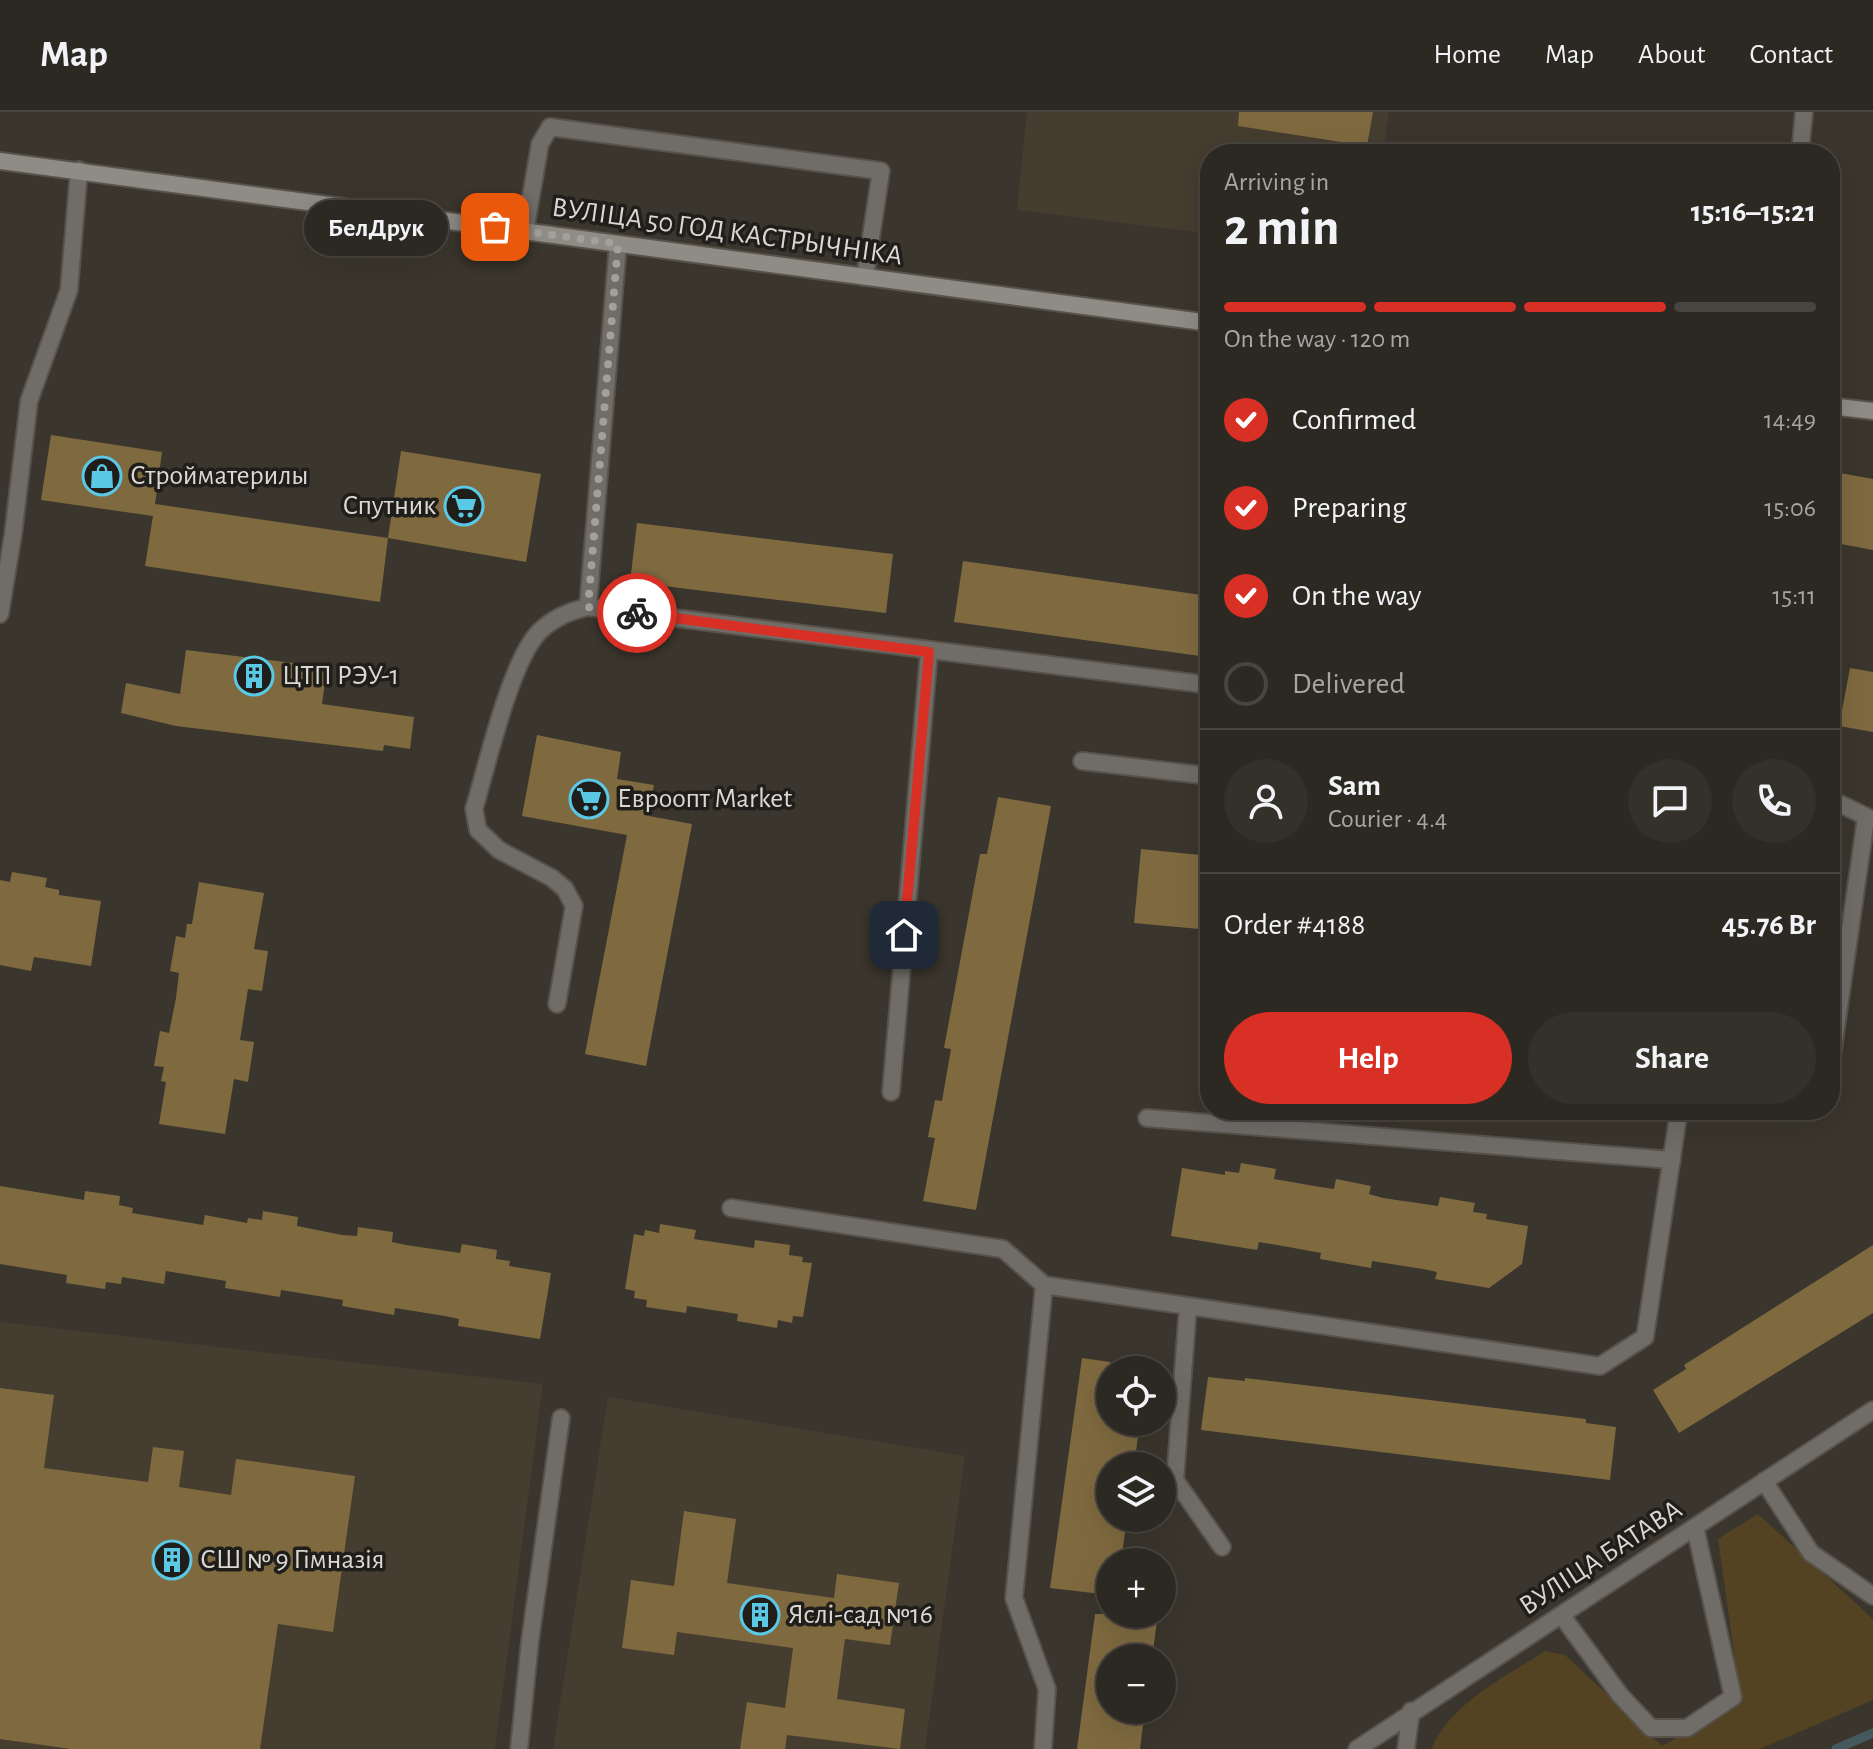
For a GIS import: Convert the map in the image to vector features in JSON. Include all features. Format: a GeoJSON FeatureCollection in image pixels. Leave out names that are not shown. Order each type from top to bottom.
{"type":"FeatureCollection","features":[{"type":"Feature","properties":{"kind":"main road","name":"ВУЛІЦА 50 ГОД КАСТРЫЧНІКА"},"geometry":{"type":"LineString","coordinates":[[0,161],[1200,322]]}},
{"type":"Feature","properties":{"kind":"main road"},"geometry":{"type":"LineString","coordinates":[[1840,407],[1873,411]]}},
{"type":"Feature","properties":{"kind":"street"},"geometry":{"type":"LineString","coordinates":[[1801,144],[1804,112]]}},
{"type":"Feature","properties":{"kind":"street"},"geometry":{"type":"LineString","coordinates":[[525,231],[540,144],[550,127],[794,159],[881,171],[865,277]]}},
{"type":"Feature","properties":{"kind":"street"},"geometry":{"type":"LineString","coordinates":[[0,614],[6,534],[29,401],[69,290],[79,170]]}},
{"type":"Feature","properties":{"kind":"street"},"geometry":{"type":"LineString","coordinates":[[588,607],[618,244]]}},
{"type":"Feature","properties":{"kind":"street"},"geometry":{"type":"LineString","coordinates":[[557,1004],[574,906],[565,889],[552,878],[499,850],[478,830],[474,809],[518,667],[538,633],[565,612],[588,607],[1200,684]]}},
{"type":"Feature","properties":{"kind":"street"},"geometry":{"type":"LineString","coordinates":[[891,1092],[929,652]]}},
{"type":"Feature","properties":{"kind":"street"},"geometry":{"type":"LineString","coordinates":[[1082,761],[1200,775]]}},
{"type":"Feature","properties":{"kind":"street"},"geometry":{"type":"LineString","coordinates":[[1840,804],[1870,819],[1840,1007]]}},
{"type":"Feature","properties":{"kind":"street"},"geometry":{"type":"LineString","coordinates":[[1147,1118],[1672,1160]]}},
{"type":"Feature","properties":{"kind":"street"},"geometry":{"type":"LineString","coordinates":[[731,1208],[1003,1249],[1044,1285],[1600,1366],[1645,1337],[1678,1120]]}},
{"type":"Feature","properties":{"kind":"street"},"geometry":{"type":"LineString","coordinates":[[1043,1749],[1047,1689],[1014,1598],[1044,1285]]}},
{"type":"Feature","properties":{"kind":"street"},"geometry":{"type":"LineString","coordinates":[[1188,1306],[1175,1480],[1222,1547]]}},
{"type":"Feature","properties":{"kind":"street","name":"ВУЛІЦА БАТАВА"},"geometry":{"type":"LineString","coordinates":[[1357,1749],[1873,1410]]}},
{"type":"Feature","properties":{"kind":"street"},"geometry":{"type":"LineString","coordinates":[[519,1749],[530,1641],[561,1418]]}},
{"type":"Feature","properties":{"kind":"street"},"geometry":{"type":"LineString","coordinates":[[1764,1481],[1811,1553],[1873,1596]]}},
{"type":"Feature","properties":{"kind":"street"},"geometry":{"type":"LineString","coordinates":[[1562,1616],[1620,1695],[1651,1728],[1687,1728],[1699,1721],[1733,1697],[1695,1527]]}},
{"type":"Feature","properties":{"kind":"street"},"geometry":{"type":"LineString","coordinates":[[1406,1749],[1411,1711]]}},
{"type":"Feature","properties":{"kind":"shaded area"},"geometry":{"type":"Polygon","coordinates":[[[1027,112],[1389,112],[1384,144],[1200,144],[1200,233],[1017,210],[1027,112]]]}},
{"type":"Feature","properties":{"kind":"shaded area"},"geometry":{"type":"Polygon","coordinates":[[[0,1322],[543,1384],[495,1749],[0,1749],[0,1322]]]}},
{"type":"Feature","properties":{"kind":"shaded area"},"geometry":{"type":"Polygon","coordinates":[[[608,1397],[965,1456],[925,1749],[553,1749],[608,1397]]]}},
{"type":"Feature","properties":{"kind":"shaded area"},"geometry":{"type":"Polygon","coordinates":[[[1758,1514],[1873,1619],[1873,1700],[1760,1749],[1431,1749],[1451,1718],[1465,1705],[1545,1651],[1565,1655],[1662,1746],[1741,1702],[1718,1539],[1758,1514]]]}},
{"type":"Feature","properties":{"kind":"building"},"geometry":{"type":"Polygon","coordinates":[[[1239,112],[1373,112],[1367,144],[1238,126],[1239,112]]]}},
{"type":"Feature","properties":{"kind":"building"},"geometry":{"type":"Polygon","coordinates":[[[51,435],[162,452],[155,504],[388,538],[380,602],[145,566],[153,516],[41,500],[51,435]]]}},
{"type":"Feature","properties":{"kind":"building","name":"Спутник"},"geometry":{"type":"Polygon","coordinates":[[[401,451],[541,474],[526,562],[388,538],[401,451]]]}},
{"type":"Feature","properties":{"kind":"building"},"geometry":{"type":"Polygon","coordinates":[[[1840,473],[1873,479],[1873,550],[1840,544],[1840,473]]]}},
{"type":"Feature","properties":{"kind":"building"},"geometry":{"type":"Polygon","coordinates":[[[637,523],[893,554],[886,613],[630,582],[637,523]]]}},
{"type":"Feature","properties":{"kind":"building"},"geometry":{"type":"Polygon","coordinates":[[[963,561],[1200,595],[1200,656],[954,622],[963,561]]]}},
{"type":"Feature","properties":{"kind":"building"},"geometry":{"type":"Polygon","coordinates":[[[186,650],[327,667],[322,704],[414,717],[410,749],[384,745],[383,751],[176,726],[121,713],[126,683],[180,694],[186,650]]]}},
{"type":"Feature","properties":{"kind":"building"},"geometry":{"type":"Polygon","coordinates":[[[1850,668],[1873,672],[1873,732],[1840,726],[1850,668]]]}},
{"type":"Feature","properties":{"kind":"building"},"geometry":{"type":"Polygon","coordinates":[[[537,735],[621,752],[617,779],[654,785],[649,816],[692,824],[646,1066],[585,1054],[627,835],[522,816],[537,735]]]}},
{"type":"Feature","properties":{"kind":"building"},"geometry":{"type":"Polygon","coordinates":[[[998,797],[1051,806],[976,1210],[923,1201],[935,1138],[928,1137],[935,1100],[942,1101],[951,1049],[944,1048],[980,854],[987,854],[998,797]]]}},
{"type":"Feature","properties":{"kind":"building"},"geometry":{"type":"Polygon","coordinates":[[[1141,849],[1200,855],[1200,929],[1134,923],[1141,849]]]}},
{"type":"Feature","properties":{"kind":"building"},"geometry":{"type":"Polygon","coordinates":[[[12,872],[47,878],[45,887],[59,890],[59,895],[101,901],[91,966],[34,957],[31,971],[0,965],[0,880],[10,882],[12,872]]]}},
{"type":"Feature","properties":{"kind":"building"},"geometry":{"type":"Polygon","coordinates":[[[199,882],[264,893],[254,949],[268,951],[262,991],[248,989],[240,1040],[254,1042],[248,1082],[234,1079],[225,1134],[159,1124],[166,1082],[161,1081],[164,1067],[154,1066],[160,1031],[169,1033],[176,998],[179,973],[170,971],[176,936],[185,938],[187,924],[192,924],[199,882]]]}},
{"type":"Feature","properties":{"kind":"building"},"geometry":{"type":"Polygon","coordinates":[[[1241,1163],[1276,1169],[1274,1179],[1334,1189],[1336,1179],[1371,1186],[1369,1194],[1383,1198],[1438,1206],[1440,1197],[1475,1203],[1473,1212],[1487,1214],[1486,1219],[1528,1226],[1522,1264],[1489,1288],[1435,1279],[1437,1272],[1423,1269],[1372,1261],[1371,1268],[1320,1259],[1321,1253],[1259,1242],[1257,1250],[1171,1236],[1182,1168],[1225,1175],[1225,1171],[1239,1173],[1241,1163]]]}},
{"type":"Feature","properties":{"kind":"building"},"geometry":{"type":"Polygon","coordinates":[[[0,1186],[84,1200],[85,1191],[120,1196],[119,1205],[133,1208],[132,1213],[203,1225],[205,1215],[247,1223],[248,1218],[262,1220],[263,1211],[298,1217],[297,1226],[342,1235],[357,1236],[358,1227],[393,1232],[392,1242],[406,1245],[460,1253],[462,1244],[497,1250],[496,1259],[510,1261],[509,1266],[551,1273],[540,1339],[458,1326],[459,1319],[445,1316],[395,1308],[394,1315],[342,1306],[343,1300],[281,1290],[280,1297],[225,1288],[226,1281],[166,1271],[164,1284],[122,1277],[121,1284],[106,1282],[105,1289],[66,1283],[67,1275],[0,1264],[0,1186]]]}},
{"type":"Feature","properties":{"kind":"building"},"geometry":{"type":"Polygon","coordinates":[[[660,1224],[696,1230],[694,1239],[754,1248],[755,1240],[790,1245],[789,1255],[803,1257],[802,1262],[812,1263],[803,1317],[793,1316],[792,1323],[778,1320],[777,1328],[737,1321],[738,1314],[687,1306],[686,1313],[646,1307],[647,1300],[634,1298],[635,1291],[625,1289],[634,1234],[644,1236],[645,1230],[659,1233],[660,1224]]]}},
{"type":"Feature","properties":{"kind":"building"},"geometry":{"type":"Polygon","coordinates":[[[1873,1245],[1873,1313],[1679,1433],[1653,1390],[1686,1369],[1684,1365],[1873,1245]]]}},
{"type":"Feature","properties":{"kind":"building"},"geometry":{"type":"Polygon","coordinates":[[[1082,1358],[1096,1360],[1096,1436],[1138,1436],[1136,1452],[1096,1452],[1096,1532],[1125,1532],[1123,1548],[1096,1548],[1096,1593],[1050,1588],[1082,1358]]]}},
{"type":"Feature","properties":{"kind":"building"},"geometry":{"type":"Polygon","coordinates":[[[1208,1377],[1245,1381],[1245,1378],[1586,1419],[1586,1423],[1616,1427],[1610,1480],[1201,1430],[1208,1377]]]}},
{"type":"Feature","properties":{"kind":"building","name":"СШ № 9 Гімназія"},"geometry":{"type":"Polygon","coordinates":[[[0,1388],[54,1395],[44,1468],[148,1482],[153,1447],[184,1451],[179,1487],[231,1495],[236,1459],[355,1476],[333,1632],[278,1624],[260,1749],[71,1749],[0,1739],[0,1388]]]}},
{"type":"Feature","properties":{"kind":"building","name":"Яслі-сад №16"},"geometry":{"type":"Polygon","coordinates":[[[684,1511],[736,1519],[727,1583],[834,1598],[837,1574],[899,1583],[890,1645],[845,1639],[837,1699],[905,1709],[900,1749],[787,1735],[785,1749],[740,1749],[747,1702],[785,1708],[793,1648],[677,1632],[674,1655],[622,1648],[631,1580],[674,1586],[684,1511]]]}},
{"type":"Feature","properties":{"kind":"building"},"geometry":{"type":"Polygon","coordinates":[[[1095,1614],[1096,1628],[1156,1628],[1154,1644],[1096,1644],[1096,1724],[1143,1724],[1140,1749],[1077,1749],[1095,1614]]]}},
{"type":"Feature","properties":{"kind":"waterway"},"geometry":{"type":"LineString","coordinates":[[1836,1749],[1873,1733]]}},
{"type":"Feature","properties":{"kind":"way so far"},"geometry":{"type":"LineString","coordinates":[[495,227],[618,244],[588,607],[637,613]]}},
{"type":"Feature","properties":{"kind":"place","name":"БелДрук"},"geometry":{"type":"Point","coordinates":[495,227]}},
{"type":"Feature","properties":{"kind":"place","name":"Стройматерилы"},"geometry":{"type":"Point","coordinates":[102,476]}},
{"type":"Feature","properties":{"kind":"place","name":"Спутник"},"geometry":{"type":"Point","coordinates":[464,506]}},
{"type":"Feature","properties":{"kind":"place","name":"ЦТП РЭУ-1"},"geometry":{"type":"Point","coordinates":[254,676]}},
{"type":"Feature","properties":{"kind":"place","name":"Евроопт Market"},"geometry":{"type":"Point","coordinates":[589,799]}},
{"type":"Feature","properties":{"kind":"place","name":"СШ № 9 Гімназія"},"geometry":{"type":"Point","coordinates":[172,1560]}},
{"type":"Feature","properties":{"kind":"place","name":"Яслі-сад №16"},"geometry":{"type":"Point","coordinates":[760,1615]}},
{"type":"Feature","properties":{"kind":"route"},"geometry":{"type":"LineString","coordinates":[[637,613],[929,652],[904,935]]}}]}
